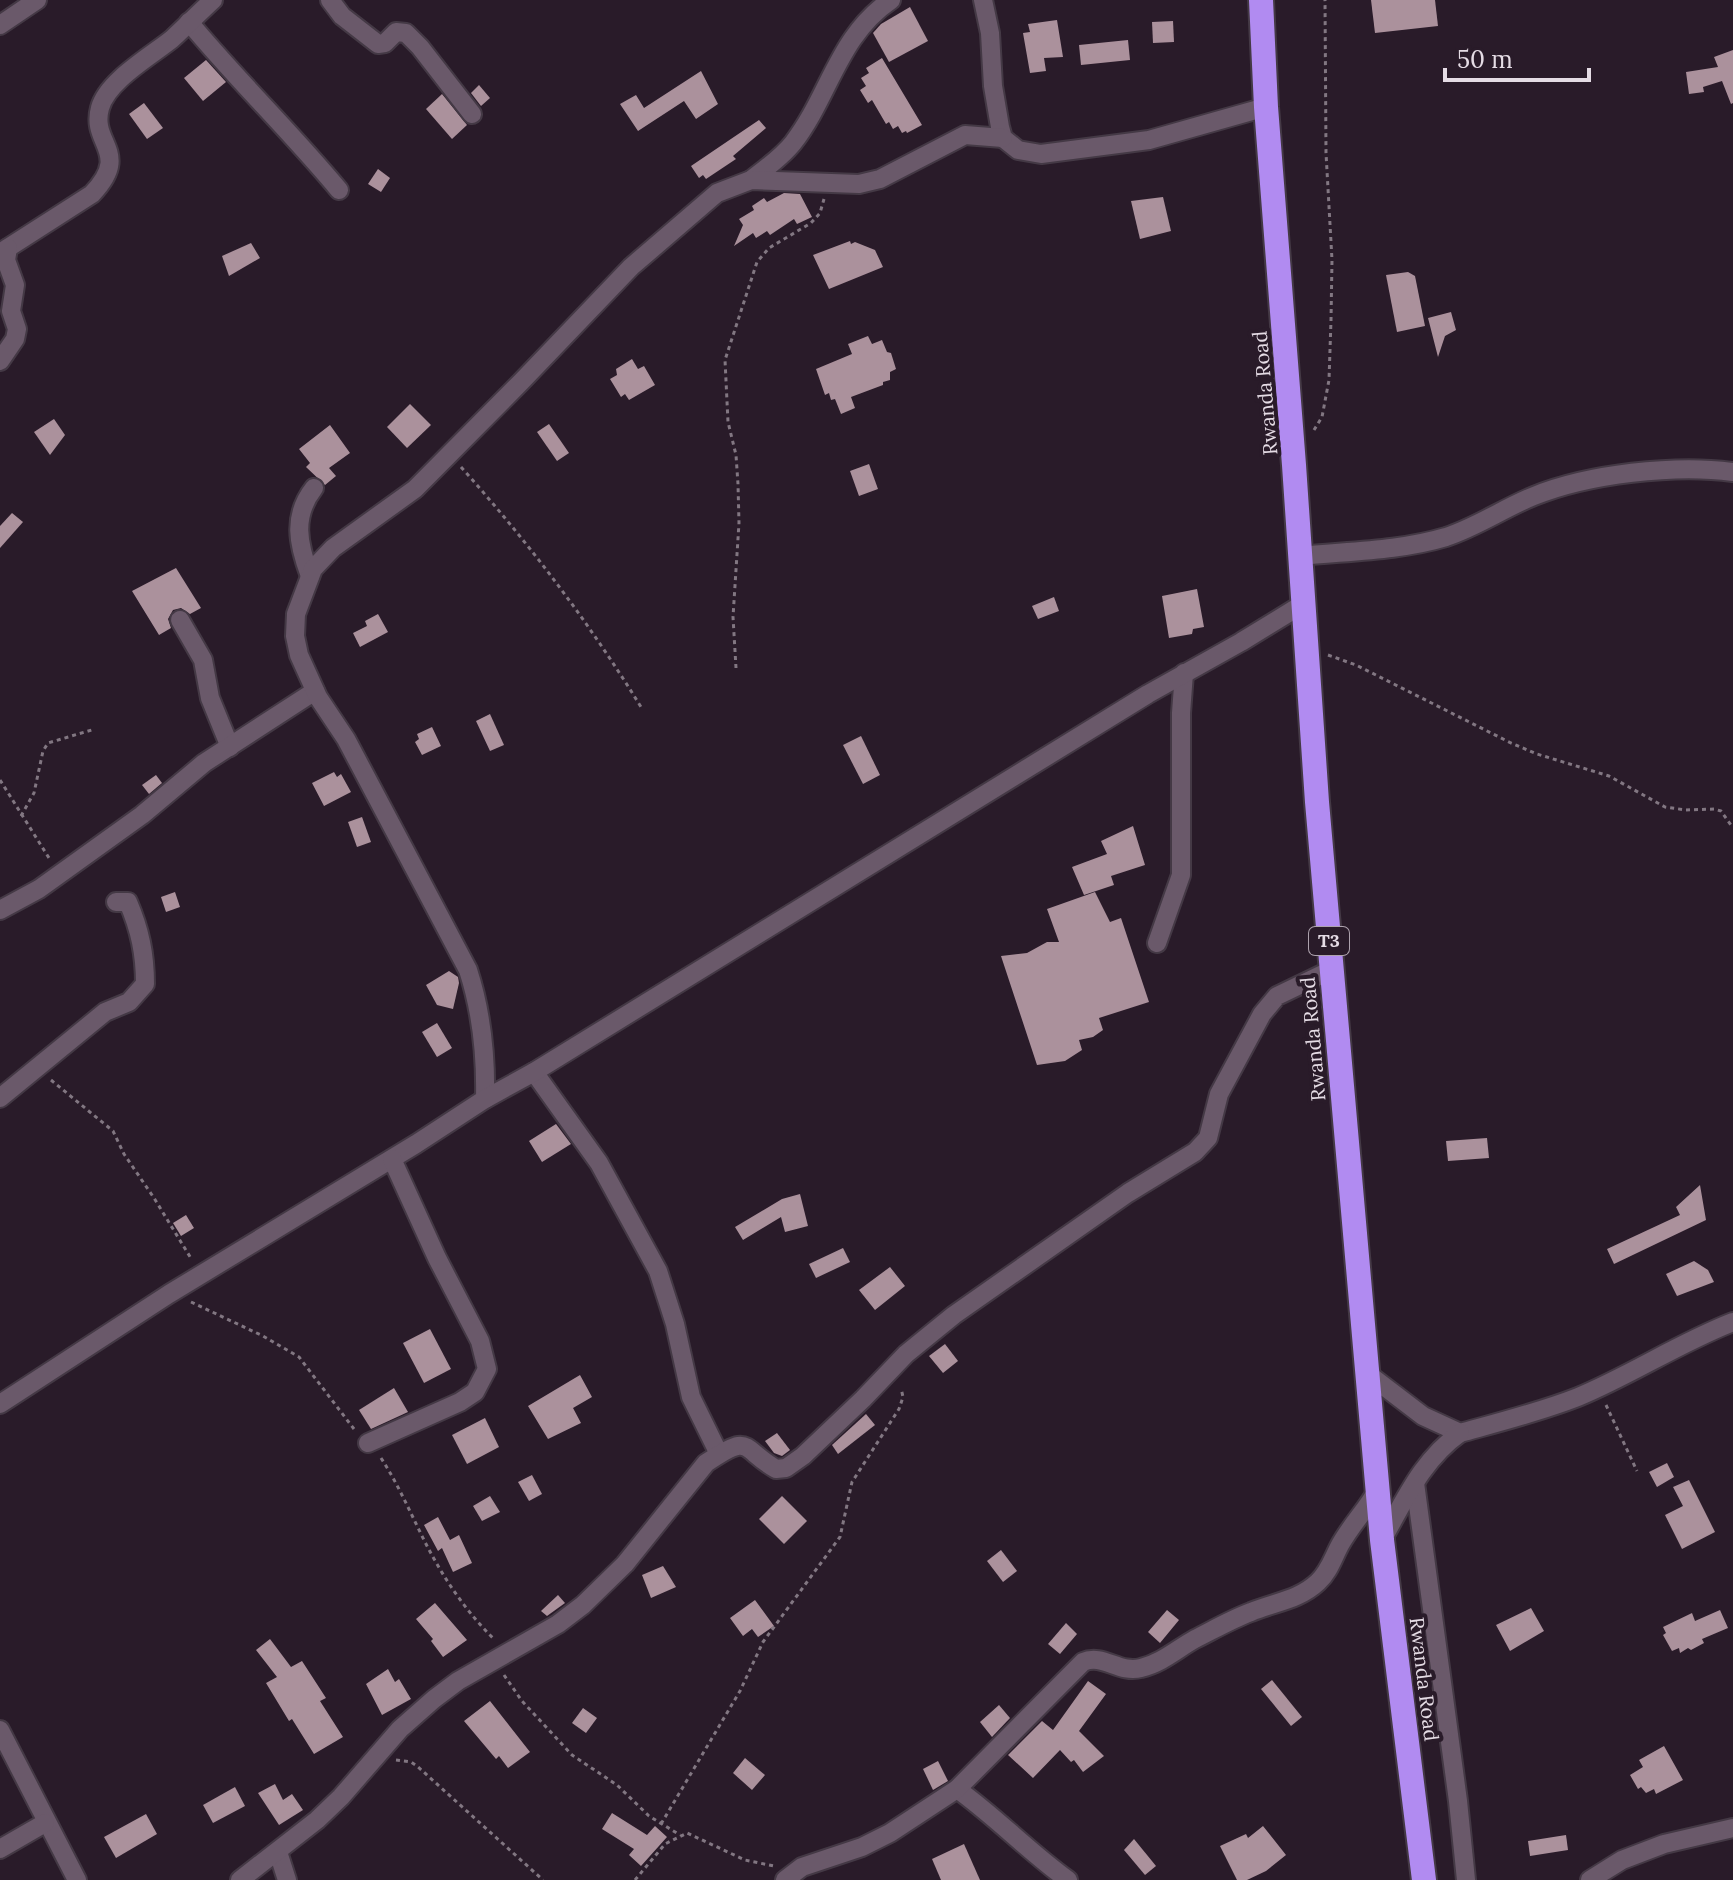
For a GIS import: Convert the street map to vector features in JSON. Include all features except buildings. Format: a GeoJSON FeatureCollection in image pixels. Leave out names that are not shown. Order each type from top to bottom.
{"type":"FeatureCollection","features":[{"type":"Feature","properties":{"kind":"highway","name":"Rwanda Road"},"geometry":{"type":"LineString","coordinates":[[1261,0],[1266,107],[1331,970],[1382,1540],[1424,1880]]}},
{"type":"Feature","properties":{"kind":"street"},"geometry":{"type":"LineString","coordinates":[[0,25],[37,0]]}},
{"type":"Feature","properties":{"kind":"street"},"geometry":{"type":"LineString","coordinates":[[0,361],[15,339],[17,329],[11,311],[15,285],[4,251],[92,194],[104,181],[111,164],[99,121],[99,109],[104,98],[213,0]]}},
{"type":"Feature","properties":{"kind":"street"},"geometry":{"type":"LineString","coordinates":[[330,0],[342,16],[378,44],[385,43],[396,32],[406,33],[472,114]]}},
{"type":"Feature","properties":{"kind":"street"},"geometry":{"type":"LineString","coordinates":[[485,1099],[484,1044],[479,1007],[468,970],[346,739],[315,691],[299,655],[295,636],[296,614],[310,576],[333,548],[415,489],[451,455],[631,267],[717,193],[751,180],[777,161],[794,142],[859,27],[891,0]]}},
{"type":"Feature","properties":{"kind":"street"},"geometry":{"type":"LineString","coordinates":[[983,0],[990,33],[993,86],[1003,138]]}},
{"type":"Feature","properties":{"kind":"street"},"geometry":{"type":"LineString","coordinates":[[189,22],[242,83],[285,125],[339,190]]}},
{"type":"Feature","properties":{"kind":"street"},"geometry":{"type":"LineString","coordinates":[[751,180],[859,184],[880,179],[965,135],[1003,138],[1018,150],[1041,154],[1149,140],[1266,107]]}},
{"type":"Feature","properties":{"kind":"street"},"geometry":{"type":"LineString","coordinates":[[1300,556],[1409,546],[1468,528],[1554,488],[1579,482],[1643,472],[1715,469],[1733,472]]}},
{"type":"Feature","properties":{"kind":"street"},"geometry":{"type":"LineString","coordinates":[[310,576],[301,549],[298,524],[301,507],[314,488]]}},
{"type":"Feature","properties":{"kind":"street"},"geometry":{"type":"LineString","coordinates":[[0,1404],[198,1276],[485,1099],[534,1072],[1184,673],[1303,604]]}},
{"type":"Feature","properties":{"kind":"street"},"geometry":{"type":"LineString","coordinates":[[180,620],[203,660],[210,698],[230,747]]}},
{"type":"Feature","properties":{"kind":"street"},"geometry":{"type":"LineString","coordinates":[[1157,943],[1181,875],[1181,713],[1184,673]]}},
{"type":"Feature","properties":{"kind":"street"},"geometry":{"type":"LineString","coordinates":[[0,910],[60,874],[142,815],[204,763],[315,691]]}},
{"type":"Feature","properties":{"kind":"street"},"geometry":{"type":"LineString","coordinates":[[0,1098],[105,1012],[129,1002],[145,984],[145,955],[138,924],[128,902],[116,902]]}},
{"type":"Feature","properties":{"kind":"street"},"geometry":{"type":"LineString","coordinates":[[240,1880],[278,1852],[341,1797],[400,1729],[434,1699],[492,1660],[558,1624],[583,1605],[625,1564],[706,1463],[742,1445],[751,1447],[772,1467],[786,1468],[818,1443],[925,1336],[1128,1193],[1195,1152],[1208,1138],[1219,1094],[1262,1014],[1277,996],[1331,970]]}},
{"type":"Feature","properties":{"kind":"street"},"geometry":{"type":"LineString","coordinates":[[534,1072],[599,1163],[658,1271],[675,1324],[691,1397],[719,1454]]}},
{"type":"Feature","properties":{"kind":"street"},"geometry":{"type":"LineString","coordinates":[[0,1075],[0,1088]]}},
{"type":"Feature","properties":{"kind":"street"},"geometry":{"type":"LineString","coordinates":[[368,1443],[460,1402],[475,1392],[487,1369],[480,1341],[437,1258],[392,1159]]}},
{"type":"Feature","properties":{"kind":"street"},"geometry":{"type":"LineString","coordinates":[[1382,1540],[1434,1454],[1460,1433],[1532,1413],[1596,1388],[1732,1320]]}},
{"type":"Feature","properties":{"kind":"street"},"geometry":{"type":"LineString","coordinates":[[1368,1374],[1423,1416],[1460,1433]]}},
{"type":"Feature","properties":{"kind":"street"},"geometry":{"type":"LineString","coordinates":[[1415,1483],[1466,1880]]}},
{"type":"Feature","properties":{"kind":"street"},"geometry":{"type":"LineString","coordinates":[[785,1880],[802,1867],[876,1840],[957,1789],[1083,1662],[1095,1658],[1127,1670],[1141,1668],[1251,1612],[1289,1601],[1303,1593],[1328,1570],[1339,1546],[1378,1489]]}},
{"type":"Feature","properties":{"kind":"street"},"geometry":{"type":"LineString","coordinates":[[0,1730],[45,1823],[77,1880]]}},
{"type":"Feature","properties":{"kind":"street"},"geometry":{"type":"LineString","coordinates":[[957,1789],[994,1816],[1029,1850],[1068,1880]]}},
{"type":"Feature","properties":{"kind":"street"},"geometry":{"type":"LineString","coordinates":[[0,1849],[45,1823]]}},
{"type":"Feature","properties":{"kind":"street"},"geometry":{"type":"LineString","coordinates":[[1590,1880],[1622,1860],[1650,1849],[1733,1828]]}},
{"type":"Feature","properties":{"kind":"street"},"geometry":{"type":"LineString","coordinates":[[278,1852],[287,1880]]}},
{"type":"Feature","properties":{"kind":"path"},"geometry":{"type":"LineString","coordinates":[[1294,465],[1322,417],[1329,380],[1332,260],[1326,153],[1325,0]]}},
{"type":"Feature","properties":{"kind":"path"},"geometry":{"type":"LineString","coordinates":[[736,668],[733,617],[739,523],[736,455],[728,422],[725,360],[757,262],[769,248],[811,223],[823,205],[825,183]]}},
{"type":"Feature","properties":{"kind":"path"},"geometry":{"type":"LineString","coordinates":[[451,455],[554,579],[608,653],[641,707]]}},
{"type":"Feature","properties":{"kind":"path"},"geometry":{"type":"LineString","coordinates":[[1306,646],[1356,665],[1524,748],[1609,776],[1665,807],[1721,811],[1733,828]]}},
{"type":"Feature","properties":{"kind":"path"},"geometry":{"type":"LineString","coordinates":[[21,816],[34,793],[43,751],[48,743],[95,729]]}},
{"type":"Feature","properties":{"kind":"path"},"geometry":{"type":"LineString","coordinates":[[0,780],[60,874]]}},
{"type":"Feature","properties":{"kind":"path"},"geometry":{"type":"LineString","coordinates":[[33,1071],[58,1083],[95,1119],[113,1131],[124,1154],[192,1261],[198,1276]]}},
{"type":"Feature","properties":{"kind":"path"},"geometry":{"type":"LineString","coordinates":[[661,1824],[734,1701],[763,1642],[840,1537],[852,1482],[899,1409],[903,1397],[890,1371]]}},
{"type":"Feature","properties":{"kind":"path"},"geometry":{"type":"LineString","coordinates":[[1596,1388],[1637,1471]]}},
{"type":"Feature","properties":{"kind":"path"},"geometry":{"type":"LineString","coordinates":[[492,1660],[522,1701],[572,1755],[617,1785],[640,1809],[680,1835]]}},
{"type":"Feature","properties":{"kind":"path"},"geometry":{"type":"LineString","coordinates":[[373,1759],[411,1762],[417,1766],[543,1880]]}},
{"type":"Feature","properties":{"kind":"path"},"geometry":{"type":"LineString","coordinates":[[635,1880],[665,1844],[687,1833],[745,1860],[802,1867]]}}]}
